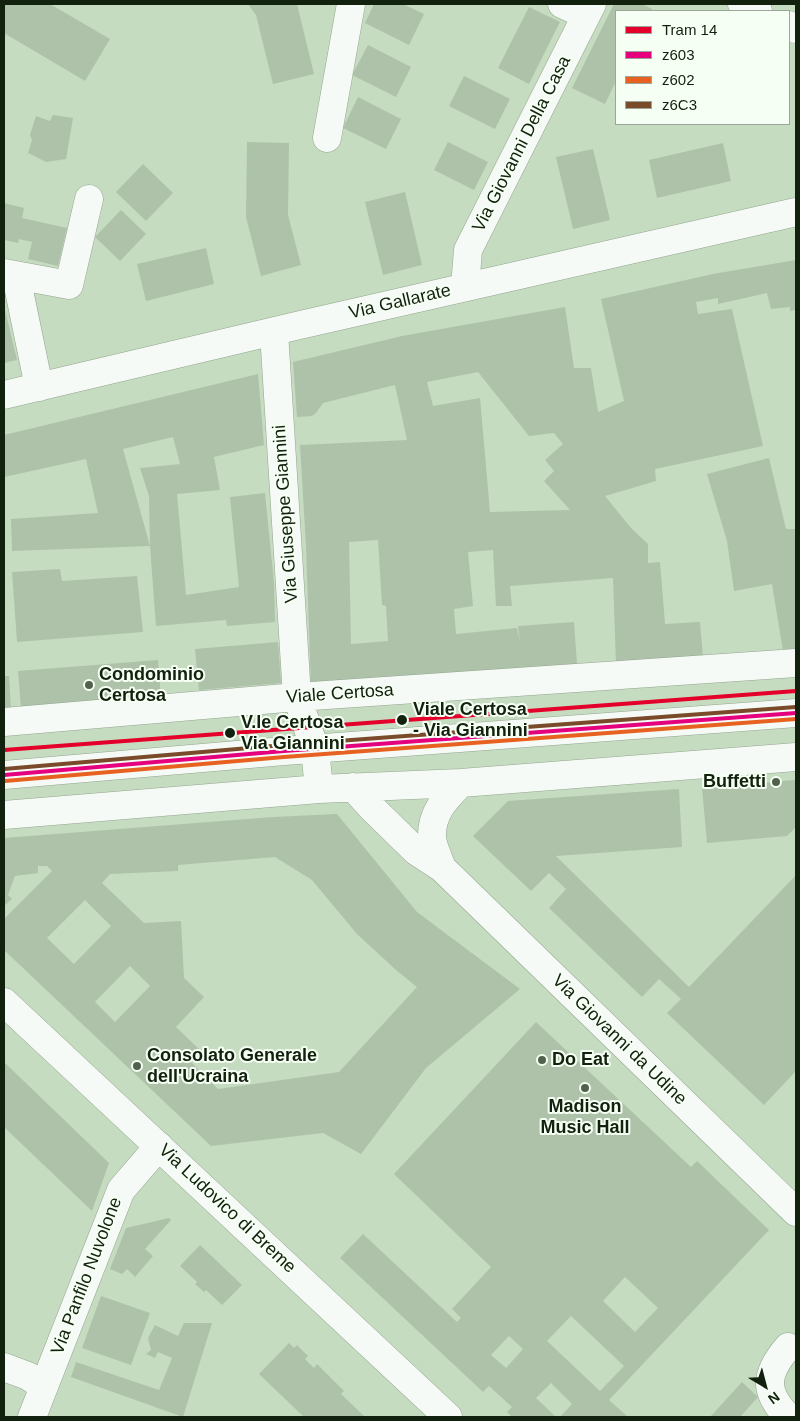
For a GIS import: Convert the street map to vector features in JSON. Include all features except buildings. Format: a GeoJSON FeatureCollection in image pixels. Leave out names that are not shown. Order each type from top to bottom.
{"type":"FeatureCollection","features":[{"type":"Feature","properties":{"kind":"street"},"geometry":{"type":"LineString","coordinates":[[327,138],[352,4]]}},
{"type":"Feature","properties":{"kind":"street"},"geometry":{"type":"LineString","coordinates":[[742,4],[756,10]]}},
{"type":"Feature","properties":{"kind":"street","name":"Via Giovanni Della Casa"},"geometry":{"type":"LineString","coordinates":[[465,287],[468,250],[580,8]]}},
{"type":"Feature","properties":{"kind":"street"},"geometry":{"type":"LineString","coordinates":[[39,387],[10,275],[69,285],[89,199]]}},
{"type":"Feature","properties":{"kind":"street","name":"Via Gallarate"},"geometry":{"type":"LineString","coordinates":[[4,395],[796,212]]}},
{"type":"Feature","properties":{"kind":"street","name":"Via Giuseppe Giannini"},"geometry":{"type":"LineString","coordinates":[[274,332],[297,696],[314,749],[319,789]]}},
{"type":"Feature","properties":{"kind":"street","name":"Viale Certosa"},"geometry":{"type":"LineString","coordinates":[[4,722],[297,696],[796,663]]}},
{"type":"Feature","properties":{"kind":"street"},"geometry":{"type":"LineString","coordinates":[[4,775],[314,749],[796,713]]}},
{"type":"Feature","properties":{"kind":"street"},"geometry":{"type":"LineString","coordinates":[[4,815],[319,789],[461,783],[796,757]]}},
{"type":"Feature","properties":{"kind":"street","name":"Via Giovanni da Udine"},"geometry":{"type":"LineString","coordinates":[[442,868],[432,839],[434,822],[442,803],[461,783]]}},
{"type":"Feature","properties":{"kind":"street","name":"Via Giovanni da Udine"},"geometry":{"type":"LineString","coordinates":[[354,787],[372,808],[416,851],[442,868],[796,1212]]}},
{"type":"Feature","properties":{"kind":"street","name":"Via Ludovico di Breme"},"geometry":{"type":"LineString","coordinates":[[6,1010],[159,1146],[448,1417]]}},
{"type":"Feature","properties":{"kind":"street","name":"Via Panfilo Nuvolone"},"geometry":{"type":"LineString","coordinates":[[32,1417],[121,1190],[159,1146]]}},
{"type":"Feature","properties":{"kind":"street"},"geometry":{"type":"LineString","coordinates":[[788,1347],[778,1359],[772,1371],[769,1386],[772,1398],[788,1417]]}},
{"type":"Feature","properties":{"kind":"street"},"geometry":{"type":"LineString","coordinates":[[4,1367],[28,1376],[44,1387]]}},
{"type":"Feature","properties":{"kind":"tram line","name":"14"},"geometry":{"type":"LineString","coordinates":[[4,750],[796,691]]}},
{"type":"Feature","properties":{"kind":"transit line","name":"z6C3"},"geometry":{"type":"LineString","coordinates":[[4,769],[284,745],[796,707]]}},
{"type":"Feature","properties":{"kind":"transit line","name":"z603"},"geometry":{"type":"LineString","coordinates":[[4,775],[284,751],[796,713]]}},
{"type":"Feature","properties":{"kind":"transit line","name":"z602"},"geometry":{"type":"LineString","coordinates":[[5,781],[284,757],[796,719]]}},
{"type":"Feature","properties":{"kind":"place","name":"Condominio Certosa"},"geometry":{"type":"Point","coordinates":[89,685]}},
{"type":"Feature","properties":{"kind":"place","name":"Viale Certosa - Via Giannini"},"geometry":{"type":"Point","coordinates":[402,720]}},
{"type":"Feature","properties":{"kind":"place","name":"V.le Certosa Via Giannini"},"geometry":{"type":"Point","coordinates":[230,733]}},
{"type":"Feature","properties":{"kind":"place","name":"Buffetti"},"geometry":{"type":"Point","coordinates":[776,782]}},
{"type":"Feature","properties":{"kind":"place","name":"Do Eat"},"geometry":{"type":"Point","coordinates":[542,1060]}},
{"type":"Feature","properties":{"kind":"place","name":"Consolato Generale dell'Ucraina"},"geometry":{"type":"Point","coordinates":[137,1066]}},
{"type":"Feature","properties":{"kind":"place","name":"Madison Music Hall"},"geometry":{"type":"Point","coordinates":[585,1088]}}]}
